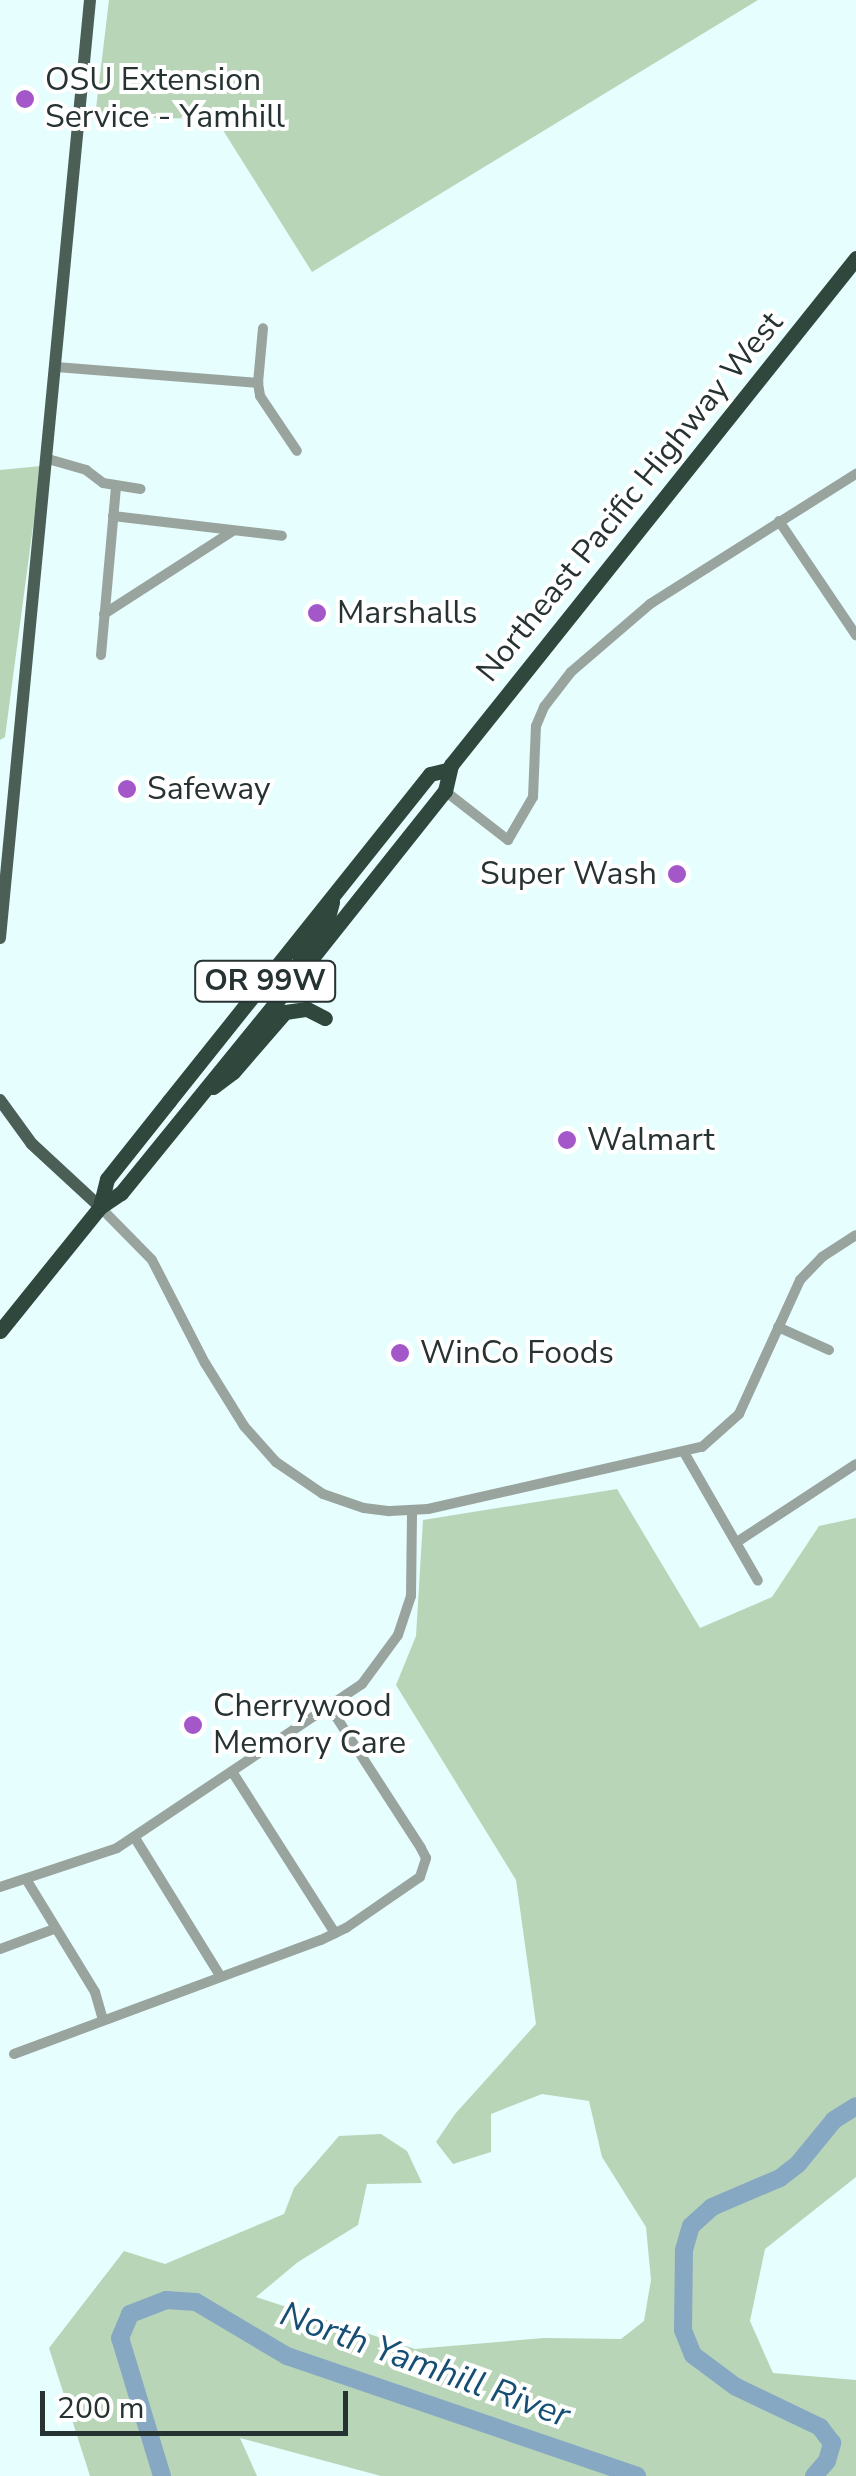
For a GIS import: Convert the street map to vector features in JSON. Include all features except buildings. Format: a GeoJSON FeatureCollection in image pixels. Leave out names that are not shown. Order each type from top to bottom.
{"type":"FeatureCollection","features":[{"type":"Feature","properties":{"kind":"highway","name":"Northeast Pacific Highway West"},"geometry":{"type":"LineString","coordinates":[[100,1207],[107,1180],[277,965],[430,774],[447,770],[856,258]]}},
{"type":"Feature","properties":{"kind":"highway"},"geometry":{"type":"LineString","coordinates":[[445,791],[447,770]]}},
{"type":"Feature","properties":{"kind":"highway","name":"Northeast Pacific Highway West"},"geometry":{"type":"LineString","coordinates":[[0,1331],[100,1207],[122,1193],[445,791]]}},
{"type":"Feature","properties":{"kind":"highway"},"geometry":{"type":"LineString","coordinates":[[300,973],[300,953],[327,921],[334,894]]}},
{"type":"Feature","properties":{"kind":"highway"},"geometry":{"type":"LineString","coordinates":[[210,1082],[217,1060],[273,988],[277,965]]}},
{"type":"Feature","properties":{"kind":"highway"},"geometry":{"type":"LineString","coordinates":[[194,1102],[233,1072],[285,1012],[307,1010],[325,1018]]}},
{"type":"Feature","properties":{"kind":"main road"},"geometry":{"type":"LineString","coordinates":[[0,938],[90,0]]}},
{"type":"Feature","properties":{"kind":"main road"},"geometry":{"type":"LineString","coordinates":[[0,1100],[5,1120],[100,1207]]}},
{"type":"Feature","properties":{"kind":"street"},"geometry":{"type":"LineString","coordinates":[[262,328],[260,396],[297,451]]}},
{"type":"Feature","properties":{"kind":"street"},"geometry":{"type":"LineString","coordinates":[[56,367],[258,383]]}},
{"type":"Feature","properties":{"kind":"street"},"geometry":{"type":"LineString","coordinates":[[48,458],[86,470],[116,487],[142,489]]}},
{"type":"Feature","properties":{"kind":"street"},"geometry":{"type":"LineString","coordinates":[[445,791],[508,840],[533,797],[536,726],[555,690],[627,620],[856,474]]}},
{"type":"Feature","properties":{"kind":"street"},"geometry":{"type":"LineString","coordinates":[[100,655],[116,487]]}},
{"type":"Feature","properties":{"kind":"street"},"geometry":{"type":"LineString","coordinates":[[113,516],[282,536]]}},
{"type":"Feature","properties":{"kind":"street"},"geometry":{"type":"LineString","coordinates":[[779,522],[856,634]]}},
{"type":"Feature","properties":{"kind":"street"},"geometry":{"type":"LineString","coordinates":[[104,614],[234,530]]}},
{"type":"Feature","properties":{"kind":"street"},"geometry":{"type":"LineString","coordinates":[[100,1207],[152,1260],[205,1362],[258,1443],[305,1485],[364,1508],[412,1510],[685,1454],[723,1432],[738,1414],[810,1267],[856,1235]]}},
{"type":"Feature","properties":{"kind":"street"},"geometry":{"type":"LineString","coordinates":[[778,1327],[829,1350]]}},
{"type":"Feature","properties":{"kind":"street"},"geometry":{"type":"LineString","coordinates":[[685,1454],[758,1581]]}},
{"type":"Feature","properties":{"kind":"street"},"geometry":{"type":"LineString","coordinates":[[738,1542],[856,1464]]}},
{"type":"Feature","properties":{"kind":"street"},"geometry":{"type":"LineString","coordinates":[[0,1887],[100,1856],[135,1838],[331,1709],[362,1684],[398,1634],[411,1596],[412,1510]]}},
{"type":"Feature","properties":{"kind":"street"},"geometry":{"type":"LineString","coordinates":[[14,2054],[335,1933],[420,1877],[425,1866],[421,1848],[331,1709]]}},
{"type":"Feature","properties":{"kind":"street"},"geometry":{"type":"LineString","coordinates":[[233,1774],[335,1933]]}},
{"type":"Feature","properties":{"kind":"street"},"geometry":{"type":"LineString","coordinates":[[135,1838],[221,1977]]}},
{"type":"Feature","properties":{"kind":"street"},"geometry":{"type":"LineString","coordinates":[[26,1879],[95,1992],[104,2020]]}},
{"type":"Feature","properties":{"kind":"street"},"geometry":{"type":"LineString","coordinates":[[0,1949],[54,1929]]}},
{"type":"Feature","properties":{"kind":"green space"},"geometry":{"type":"Polygon","coordinates":[[[109,0],[758,0],[312,272],[216,119],[95,117],[109,0]]]}},
{"type":"Feature","properties":{"kind":"green space"},"geometry":{"type":"Polygon","coordinates":[[[41,466],[5,737],[0,740],[0,470],[41,466]]]}},
{"type":"Feature","properties":{"kind":"green space"},"geometry":{"type":"Polygon","coordinates":[[[617,1489],[700,1628],[772,1597],[819,1526],[856,1518],[856,2177],[765,2249],[750,2321],[773,2373],[856,2380],[856,2476],[381,2476],[240,2438],[257,2476],[90,2476],[49,2348],[124,2251],[165,2264],[284,2214],[294,2188],[339,2136],[381,2134],[407,2151],[422,2183],[367,2184],[358,2225],[298,2262],[256,2297],[415,2349],[544,2338],[621,2339],[644,2321],[651,2280],[646,2227],[602,2157],[589,2101],[542,2094],[491,2114],[491,2152],[453,2164],[436,2142],[455,2114],[536,2024],[516,1880],[396,1685],[416,1636],[423,1520],[617,1489]]]}},
{"type":"Feature","properties":{"kind":"waterway","name":"North Yamhill River"},"geometry":{"type":"LineString","coordinates":[[814,2476],[827,2461],[832,2443],[820,2427],[736,2387],[693,2355],[683,2330],[684,2250],[691,2226],[712,2207],[780,2178],[798,2164],[834,2120],[856,2106]]}},
{"type":"Feature","properties":{"kind":"waterway","name":"North Yamhill River"},"geometry":{"type":"LineString","coordinates":[[162,2476],[120,2338],[130,2314],[166,2300],[196,2302],[287,2356],[637,2476]]}},
{"type":"Feature","properties":{"kind":"place","name":"OSU Extension Service - Yamhill"},"geometry":{"type":"Point","coordinates":[25,99]}},
{"type":"Feature","properties":{"kind":"place","name":"Marshalls"},"geometry":{"type":"Point","coordinates":[317,613]}},
{"type":"Feature","properties":{"kind":"place","name":"Safeway"},"geometry":{"type":"Point","coordinates":[127,789]}},
{"type":"Feature","properties":{"kind":"place","name":"Super Wash"},"geometry":{"type":"Point","coordinates":[677,874]}},
{"type":"Feature","properties":{"kind":"place","name":"Walmart"},"geometry":{"type":"Point","coordinates":[567,1140]}},
{"type":"Feature","properties":{"kind":"place","name":"WinCo Foods"},"geometry":{"type":"Point","coordinates":[400,1353]}},
{"type":"Feature","properties":{"kind":"place","name":"Cherrywood Memory Care"},"geometry":{"type":"Point","coordinates":[193,1725]}}]}
